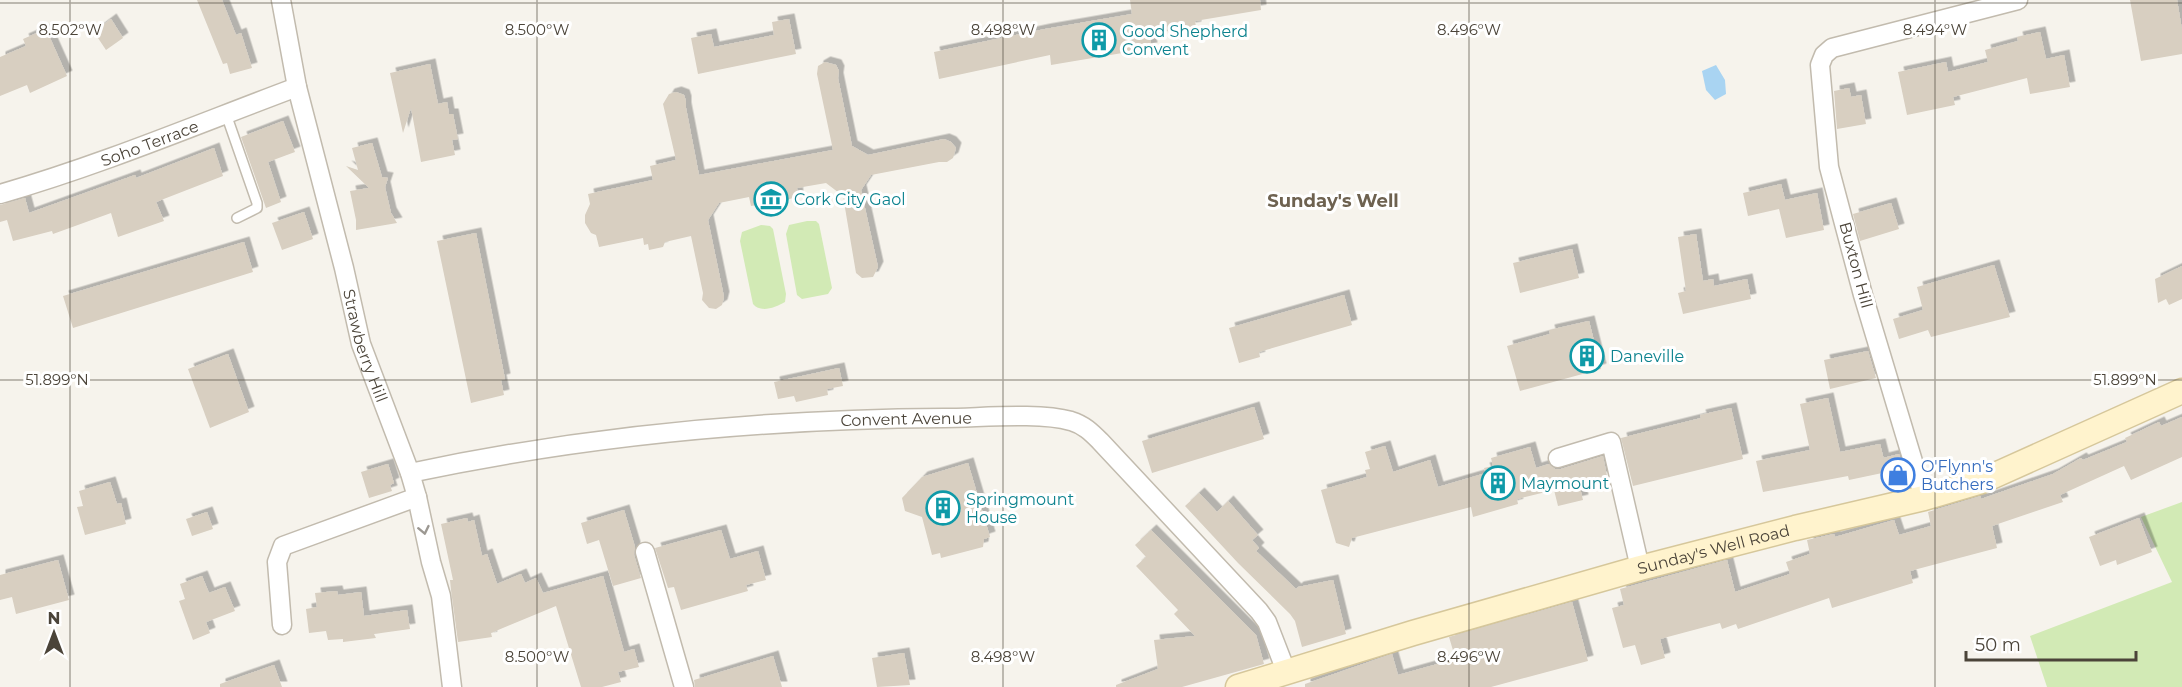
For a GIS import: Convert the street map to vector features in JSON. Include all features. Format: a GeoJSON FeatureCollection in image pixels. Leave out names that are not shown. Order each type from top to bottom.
{"type":"FeatureCollection","features":[{"type":"Feature","properties":{"kind":"main road","name":"Sunday's Well Road"},"geometry":{"type":"LineString","coordinates":[[1238,687],[1640,568],[1924,498],[1982,481],[2182,391]]}},
{"type":"Feature","properties":{"kind":"street","name":"Strawberry Hill"},"geometry":{"type":"LineString","coordinates":[[281,0],[297,87],[346,276],[361,344],[417,497],[441,596],[452,687]]}},
{"type":"Feature","properties":{"kind":"street","name":"Buxton Hill"},"geometry":{"type":"LineString","coordinates":[[1924,498],[1863,295],[1829,167],[1820,65],[1824,55],[1832,48],[2018,0]]}},
{"type":"Feature","properties":{"kind":"street","name":"Soho Terrace"},"geometry":{"type":"LineString","coordinates":[[0,195],[140,149],[297,87]]}},
{"type":"Feature","properties":{"kind":"street","name":"Convent Avenue"},"geometry":{"type":"LineString","coordinates":[[410,473],[452,464],[587,443],[752,425],[886,418],[1035,418],[1069,421],[1085,426],[1118,458],[1259,611],[1267,622],[1286,671]]}},
{"type":"Feature","properties":{"kind":"street"},"geometry":{"type":"LineString","coordinates":[[1558,458],[1611,442],[1640,568]]}},
{"type":"Feature","properties":{"kind":"street"},"geometry":{"type":"LineString","coordinates":[[282,625],[276,562],[284,546],[417,497]]}},
{"type":"Feature","properties":{"kind":"street"},"geometry":{"type":"LineString","coordinates":[[645,552],[684,687]]}},
{"type":"Feature","properties":{"kind":"lane"},"geometry":{"type":"LineString","coordinates":[[226,114],[257,203],[257,208],[237,218]]}},
{"type":"Feature","properties":{"kind":"green space"},"geometry":{"type":"Polygon","coordinates":[[[816,221],[819,224],[832,288],[828,294],[802,299],[797,295],[786,234],[789,225],[816,221]]]}},
{"type":"Feature","properties":{"kind":"green space"},"geometry":{"type":"Polygon","coordinates":[[[761,225],[770,226],[773,229],[786,294],[785,302],[764,309],[753,304],[740,241],[742,232],[761,225]]]}},
{"type":"Feature","properties":{"kind":"green space"},"geometry":{"type":"Polygon","coordinates":[[[2182,502],[2182,687],[2047,687],[2030,636],[2172,582],[2141,517],[2182,502]]]}},
{"type":"Feature","properties":{"kind":"water"},"geometry":{"type":"Polygon","coordinates":[[[1716,65],[1725,80],[1726,94],[1715,100],[1706,90],[1702,71],[1716,65]]]}},
{"type":"Feature","properties":{"kind":"building"},"geometry":{"type":"Polygon","coordinates":[[[197,0],[222,0],[236,35],[241,33],[252,68],[230,74],[227,63],[223,64],[197,0]]]}},
{"type":"Feature","properties":{"kind":"building","name":"Good Shepherd Convent"},"geometry":{"type":"Polygon","coordinates":[[[1130,0],[1260,0],[1261,10],[1195,21],[1196,27],[1149,34],[1152,48],[1051,65],[1050,55],[939,79],[934,52],[1132,14],[1130,0]]]}},
{"type":"Feature","properties":{"kind":"building"},"geometry":{"type":"Polygon","coordinates":[[[2130,0],[2177,0],[2182,30],[2182,54],[2141,61],[2130,0]]]}},
{"type":"Feature","properties":{"kind":"building"},"geometry":{"type":"Polygon","coordinates":[[[111,19],[123,38],[106,50],[94,32],[111,19]]]}},
{"type":"Feature","properties":{"kind":"building"},"geometry":{"type":"Polygon","coordinates":[[[789,19],[796,54],[698,74],[691,38],[711,34],[714,47],[774,35],[772,22],[789,19]]]}},
{"type":"Feature","properties":{"kind":"building"},"geometry":{"type":"Polygon","coordinates":[[[46,29],[67,76],[30,93],[27,85],[0,96],[0,57],[26,46],[23,39],[46,29]]]}},
{"type":"Feature","properties":{"kind":"building"},"geometry":{"type":"Polygon","coordinates":[[[2040,32],[2046,59],[2064,55],[2070,87],[2030,94],[2027,78],[1953,97],[1955,105],[1907,115],[1898,72],[1946,62],[1948,72],[1988,62],[1985,50],[2018,41],[2017,37],[2040,32]]]}},
{"type":"Feature","properties":{"kind":"building"},"geometry":{"type":"Polygon","coordinates":[[[825,62],[836,65],[839,71],[838,78],[852,146],[868,155],[944,139],[956,148],[953,158],[947,162],[871,175],[861,190],[878,267],[873,277],[862,278],[856,273],[843,196],[826,183],[797,188],[798,197],[785,200],[781,208],[770,210],[763,204],[751,206],[749,197],[719,203],[708,220],[724,297],[722,305],[716,309],[709,308],[702,300],[703,293],[691,236],[665,242],[663,247],[649,250],[648,244],[644,245],[643,238],[599,247],[596,235],[591,233],[585,223],[585,215],[590,204],[588,194],[653,180],[650,166],[676,160],[663,104],[669,94],[676,92],[684,95],[699,175],[833,150],[817,74],[818,66],[825,62]]]}},
{"type":"Feature","properties":{"kind":"building"},"geometry":{"type":"Polygon","coordinates":[[[430,64],[438,104],[447,102],[449,114],[453,114],[458,139],[452,140],[455,155],[421,162],[411,108],[403,133],[390,73],[430,64]]]}},
{"type":"Feature","properties":{"kind":"building"},"geometry":{"type":"Polygon","coordinates":[[[1849,88],[1851,97],[1861,95],[1866,124],[1837,129],[1834,91],[1849,88]]]}},
{"type":"Feature","properties":{"kind":"building"},"geometry":{"type":"Polygon","coordinates":[[[283,121],[295,152],[268,162],[281,202],[266,208],[241,137],[283,121]]]}},
{"type":"Feature","properties":{"kind":"building"},"geometry":{"type":"Polygon","coordinates":[[[372,143],[382,177],[388,178],[385,187],[391,213],[397,223],[356,230],[350,191],[369,188],[346,166],[358,170],[352,148],[372,143]]]}},
{"type":"Feature","properties":{"kind":"building"},"geometry":{"type":"Polygon","coordinates":[[[214,148],[223,176],[156,202],[164,221],[118,237],[111,213],[53,234],[52,231],[13,241],[7,220],[0,222],[0,205],[25,198],[29,213],[135,175],[136,178],[214,148]]]}},
{"type":"Feature","properties":{"kind":"building"},"geometry":{"type":"Polygon","coordinates":[[[1781,184],[1785,200],[1817,193],[1824,230],[1786,238],[1779,209],[1748,216],[1743,193],[1781,184]]]}},
{"type":"Feature","properties":{"kind":"building"},"geometry":{"type":"Polygon","coordinates":[[[1891,203],[1899,229],[1860,241],[1853,214],[1891,203]]]}},
{"type":"Feature","properties":{"kind":"building"},"geometry":{"type":"Polygon","coordinates":[[[304,212],[313,239],[282,250],[272,223],[304,212]]]}},
{"type":"Feature","properties":{"kind":"building"},"geometry":{"type":"Polygon","coordinates":[[[476,233],[505,379],[501,380],[504,395],[471,403],[437,241],[476,233]]]}},
{"type":"Feature","properties":{"kind":"building"},"geometry":{"type":"Polygon","coordinates":[[[1696,234],[1703,281],[1713,279],[1714,286],[1747,279],[1751,299],[1683,314],[1678,293],[1686,291],[1678,237],[1696,234]]]}},
{"type":"Feature","properties":{"kind":"building"},"geometry":{"type":"Polygon","coordinates":[[[244,242],[253,272],[73,328],[63,296],[244,242]]]}},
{"type":"Feature","properties":{"kind":"building"},"geometry":{"type":"Polygon","coordinates":[[[1572,249],[1579,278],[1520,293],[1513,263],[1572,249]]]}},
{"type":"Feature","properties":{"kind":"building"},"geometry":{"type":"Polygon","coordinates":[[[1994,265],[2010,317],[1931,337],[1928,330],[1899,339],[1893,319],[1923,310],[1917,287],[1994,265]]]}},
{"type":"Feature","properties":{"kind":"building"},"geometry":{"type":"Polygon","coordinates":[[[2182,266],[2182,299],[2169,305],[2166,299],[2158,303],[2155,279],[2182,266]]]}},
{"type":"Feature","properties":{"kind":"building"},"geometry":{"type":"Polygon","coordinates":[[[1344,295],[1352,325],[1259,352],[1260,357],[1239,363],[1229,328],[1344,295]]]}},
{"type":"Feature","properties":{"kind":"building"},"geometry":{"type":"Polygon","coordinates":[[[1589,321],[1601,369],[1520,391],[1507,346],[1550,334],[1549,330],[1589,321]]]}},
{"type":"Feature","properties":{"kind":"building"},"geometry":{"type":"Polygon","coordinates":[[[1868,351],[1876,378],[1830,389],[1824,360],[1868,351]]]}},
{"type":"Feature","properties":{"kind":"building"},"geometry":{"type":"Polygon","coordinates":[[[228,354],[249,412],[210,428],[188,369],[228,354]]]}},
{"type":"Feature","properties":{"kind":"building"},"geometry":{"type":"Polygon","coordinates":[[[839,368],[843,386],[827,389],[828,395],[796,402],[794,396],[778,399],[774,382],[839,368]]]}},
{"type":"Feature","properties":{"kind":"building"},"geometry":{"type":"Polygon","coordinates":[[[1828,398],[1840,452],[1880,444],[1887,472],[1849,480],[1848,476],[1763,492],[1756,461],[1810,450],[1800,404],[1828,398]]]}},
{"type":"Feature","properties":{"kind":"building"},"geometry":{"type":"Polygon","coordinates":[[[1254,407],[1264,439],[1152,473],[1142,441],[1254,407]]]}},
{"type":"Feature","properties":{"kind":"building"},"geometry":{"type":"Polygon","coordinates":[[[1731,408],[1743,459],[1633,486],[1621,438],[1731,408]]]}},
{"type":"Feature","properties":{"kind":"building"},"geometry":{"type":"Polygon","coordinates":[[[2182,417],[2182,457],[2131,480],[2124,466],[2060,495],[2063,502],[1992,526],[1997,548],[1910,571],[1913,583],[1832,608],[1829,598],[1738,629],[1736,624],[1722,629],[1720,623],[1660,639],[1665,658],[1641,665],[1635,645],[1623,648],[1612,608],[1624,605],[1620,589],[1727,560],[1735,592],[1790,574],[1786,562],[1810,554],[1807,540],[1834,534],[1835,537],[1894,520],[1899,535],[1931,526],[1928,512],[1981,496],[1981,499],[2053,474],[2081,458],[2083,460],[2127,442],[2125,438],[2159,422],[2161,426],[2182,417]]]}},
{"type":"Feature","properties":{"kind":"building"},"geometry":{"type":"Polygon","coordinates":[[[1385,446],[1393,472],[1430,460],[1438,487],[1486,473],[1484,468],[1493,466],[1491,458],[1530,447],[1536,468],[1549,464],[1555,469],[1561,469],[1603,456],[1607,476],[1579,484],[1583,500],[1558,506],[1554,490],[1517,499],[1518,504],[1473,517],[1471,507],[1352,538],[1349,547],[1336,543],[1321,490],[1367,477],[1365,470],[1370,469],[1365,452],[1385,446]]]}},
{"type":"Feature","properties":{"kind":"building","name":"O'Flynn's Butchers"},"geometry":{"type":"Polygon","coordinates":[[[1899,454],[1909,487],[1892,491],[1883,458],[1899,454]]]}},
{"type":"Feature","properties":{"kind":"building","name":"Springmount House"},"geometry":{"type":"Polygon","coordinates":[[[968,463],[990,537],[984,539],[983,547],[941,558],[940,553],[932,555],[922,517],[905,511],[902,498],[922,477],[968,463]]]}},
{"type":"Feature","properties":{"kind":"building"},"geometry":{"type":"Polygon","coordinates":[[[388,464],[394,483],[390,485],[392,491],[369,498],[361,472],[388,464]]]}},
{"type":"Feature","properties":{"kind":"building"},"geometry":{"type":"Polygon","coordinates":[[[110,482],[117,504],[121,503],[126,524],[85,535],[77,507],[83,506],[79,491],[110,482]]]}},
{"type":"Feature","properties":{"kind":"building"},"geometry":{"type":"Polygon","coordinates":[[[1199,493],[1217,512],[1228,501],[1258,535],[1252,540],[1259,548],[1256,551],[1296,589],[1333,580],[1346,634],[1302,647],[1295,621],[1290,614],[1185,506],[1199,493]]]}},
{"type":"Feature","properties":{"kind":"building"},"geometry":{"type":"Polygon","coordinates":[[[624,510],[641,578],[613,586],[599,540],[587,544],[581,523],[624,510]]]}},
{"type":"Feature","properties":{"kind":"building"},"geometry":{"type":"Polygon","coordinates":[[[207,512],[213,529],[192,536],[186,519],[207,512]]]}},
{"type":"Feature","properties":{"kind":"building"},"geometry":{"type":"Polygon","coordinates":[[[467,518],[468,522],[474,520],[482,556],[487,554],[497,584],[521,574],[525,583],[536,578],[543,593],[603,576],[624,652],[634,649],[639,667],[618,672],[621,682],[602,687],[581,687],[556,606],[491,633],[492,637],[458,642],[450,580],[453,580],[441,524],[467,518]]]}},
{"type":"Feature","properties":{"kind":"building"},"geometry":{"type":"Polygon","coordinates":[[[2139,518],[2152,552],[2117,565],[2116,560],[2100,566],[2089,537],[2139,518]]]}},
{"type":"Feature","properties":{"kind":"building"},"geometry":{"type":"Polygon","coordinates":[[[721,530],[730,559],[758,551],[766,580],[746,585],[748,591],[681,610],[674,587],[668,588],[655,548],[721,530]]]}},
{"type":"Feature","properties":{"kind":"building"},"geometry":{"type":"Polygon","coordinates":[[[1151,530],[1256,635],[1264,664],[1182,687],[1116,687],[1116,685],[1158,669],[1154,640],[1195,636],[1174,614],[1178,610],[1136,566],[1146,557],[1135,545],[1151,530]]]}},
{"type":"Feature","properties":{"kind":"building"},"geometry":{"type":"Polygon","coordinates":[[[58,560],[69,600],[16,614],[12,597],[0,600],[0,575],[58,560]]]}},
{"type":"Feature","properties":{"kind":"building"},"geometry":{"type":"Polygon","coordinates":[[[202,576],[209,593],[225,587],[235,611],[206,622],[210,633],[193,640],[179,601],[185,599],[180,584],[202,576]]]}},
{"type":"Feature","properties":{"kind":"building"},"geometry":{"type":"Polygon","coordinates":[[[337,591],[338,595],[361,592],[364,616],[407,610],[410,629],[374,634],[376,638],[343,642],[343,639],[328,640],[326,631],[309,633],[306,609],[317,607],[315,593],[337,591]]]}},
{"type":"Feature","properties":{"kind":"building"},"geometry":{"type":"Polygon","coordinates":[[[1572,602],[1588,661],[1491,687],[1305,687],[1305,684],[1392,654],[1398,675],[1441,663],[1441,661],[1455,657],[1449,637],[1572,602]]]}},
{"type":"Feature","properties":{"kind":"building"},"geometry":{"type":"Polygon","coordinates":[[[904,653],[910,685],[877,687],[872,658],[904,653]]]}},
{"type":"Feature","properties":{"kind":"building"},"geometry":{"type":"Polygon","coordinates":[[[773,656],[782,687],[695,687],[694,680],[773,656]]]}},
{"type":"Feature","properties":{"kind":"building"},"geometry":{"type":"Polygon","coordinates":[[[274,665],[282,687],[220,687],[220,684],[274,665]]]}},
{"type":"Feature","properties":{"kind":"place","name":"Good Shepherd Convent"},"geometry":{"type":"Point","coordinates":[1099,40]}},
{"type":"Feature","properties":{"kind":"place","name":"Cork City Gaol"},"geometry":{"type":"Point","coordinates":[771,199]}},
{"type":"Feature","properties":{"kind":"place","name":"Daneville"},"geometry":{"type":"Point","coordinates":[1587,356]}},
{"type":"Feature","properties":{"kind":"place","name":"O'Flynn's Butchers"},"geometry":{"type":"Point","coordinates":[1898,475]}},
{"type":"Feature","properties":{"kind":"place","name":"Maymount"},"geometry":{"type":"Point","coordinates":[1498,483]}},
{"type":"Feature","properties":{"kind":"place","name":"Springmount House"},"geometry":{"type":"Point","coordinates":[943,508]}},
{"type":"Feature","properties":{"kind":"district","name":"Sunday's Well"},"geometry":{"type":"Point","coordinates":[1333,201]}}]}
